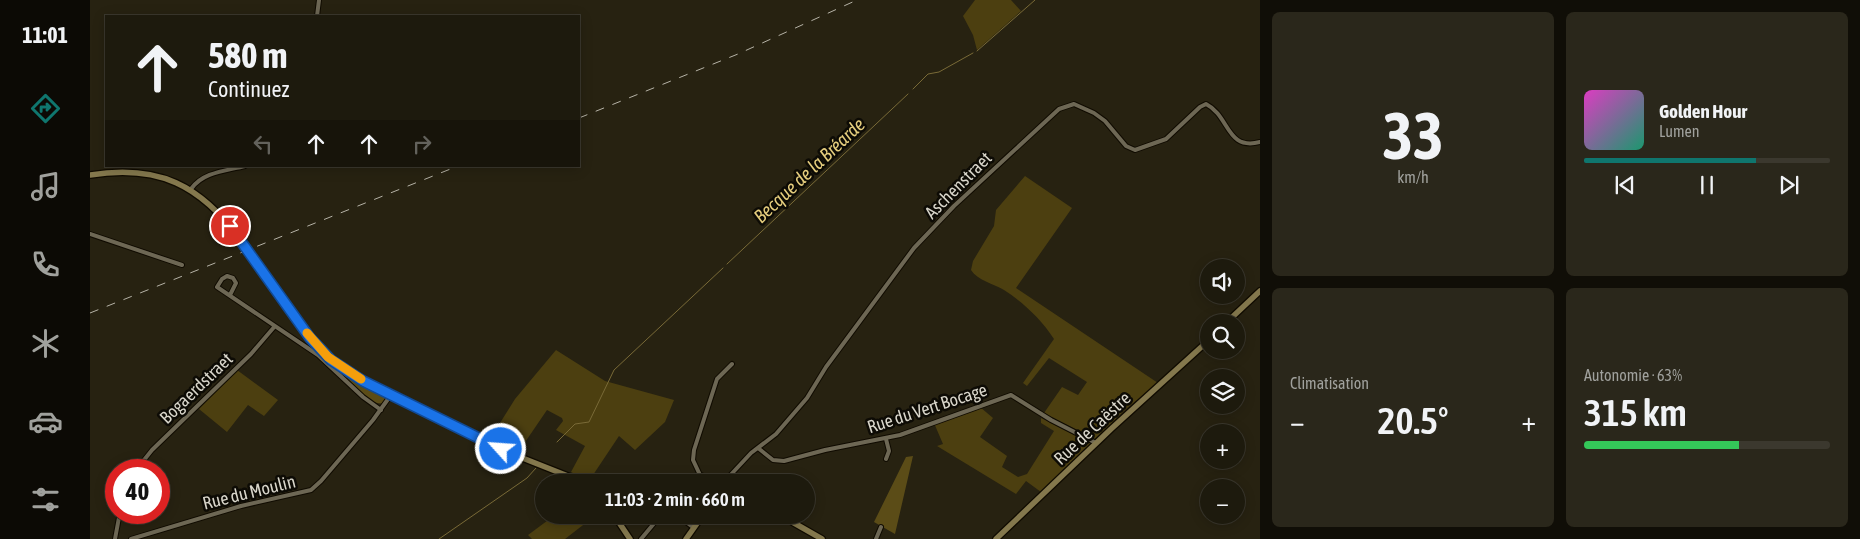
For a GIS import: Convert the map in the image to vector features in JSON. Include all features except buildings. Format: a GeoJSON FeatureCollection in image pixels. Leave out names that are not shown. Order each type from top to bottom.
{"type":"FeatureCollection","features":[{"type":"Feature","properties":{"kind":"street"},"geometry":{"type":"LineString","coordinates":[[317,15],[319,0]]}},
{"type":"Feature","properties":{"kind":"street","name":"Aschenstraet"},"geometry":{"type":"LineString","coordinates":[[732,474],[758,448],[776,434],[807,398],[824,369],[915,246],[1017,146],[1062,107],[1074,104],[1097,114],[1124,145],[1133,150],[1149,147],[1166,139],[1200,107],[1206,104],[1241,143],[1248,145],[1260,142]]}},
{"type":"Feature","properties":{"kind":"street"},"geometry":{"type":"LineString","coordinates":[[191,189],[206,176],[241,167]]}},
{"type":"Feature","properties":{"kind":"street"},"geometry":{"type":"LineString","coordinates":[[90,175],[114,172],[139,172],[163,177],[191,189],[215,208],[241,240],[322,351],[345,370],[524,459],[562,474]]}},
{"type":"Feature","properties":{"kind":"street"},"geometry":{"type":"LineString","coordinates":[[90,234],[182,265]]}},
{"type":"Feature","properties":{"kind":"street"},"geometry":{"type":"LineString","coordinates":[[230,295],[236,284],[233,278],[227,276],[222,279],[217,287],[318,355],[381,410]]}},
{"type":"Feature","properties":{"kind":"street"},"geometry":{"type":"LineString","coordinates":[[1236,314],[1260,291]]}},
{"type":"Feature","properties":{"kind":"street","name":"Bogaerdstraet"},"geometry":{"type":"LineString","coordinates":[[145,459],[247,358],[275,326]]}},
{"type":"Feature","properties":{"kind":"street","name":"Rue de Caëstre"},"geometry":{"type":"LineString","coordinates":[[996,539],[1096,443],[1200,348]]}},
{"type":"Feature","properties":{"kind":"street"},"geometry":{"type":"LineString","coordinates":[[700,474],[693,460],[695,447],[716,382],[732,364]]}},
{"type":"Feature","properties":{"kind":"street","name":"Rue du Moulin"},"geometry":{"type":"LineString","coordinates":[[131,539],[237,507],[311,490],[321,481],[392,395]]}},
{"type":"Feature","properties":{"kind":"street","name":"Rue du Vert Bocage"},"geometry":{"type":"LineString","coordinates":[[758,448],[771,459],[782,462],[825,450],[886,438],[1011,395],[1051,420],[1096,443]]}},
{"type":"Feature","properties":{"kind":"street"},"geometry":{"type":"LineString","coordinates":[[886,438],[889,452],[886,459]]}},
{"type":"Feature","properties":{"kind":"street"},"geometry":{"type":"LineString","coordinates":[[115,539],[118,524]]}},
{"type":"Feature","properties":{"kind":"street"},"geometry":{"type":"LineString","coordinates":[[620,524],[630,539]]}},
{"type":"Feature","properties":{"kind":"street"},"geometry":{"type":"LineString","coordinates":[[641,539],[654,524]]}},
{"type":"Feature","properties":{"kind":"street"},"geometry":{"type":"LineString","coordinates":[[689,524],[694,528]]}},
{"type":"Feature","properties":{"kind":"street"},"geometry":{"type":"LineString","coordinates":[[689,538],[697,524]]}},
{"type":"Feature","properties":{"kind":"street"},"geometry":{"type":"LineString","coordinates":[[796,524],[822,539]]}},
{"type":"Feature","properties":{"kind":"street"},"geometry":{"type":"LineString","coordinates":[[876,539],[881,527]]}},
{"type":"Feature","properties":{"kind":"shaded area"},"geometry":{"type":"Polygon","coordinates":[[[975,0],[1011,0],[1021,11],[977,50],[973,35],[963,16],[975,0]]]}},
{"type":"Feature","properties":{"kind":"shaded area"},"geometry":{"type":"Polygon","coordinates":[[[1025,176],[1072,208],[1016,288],[1158,383],[1126,409],[1095,439],[1044,413],[1062,387],[1078,395],[1087,382],[1049,358],[1027,386],[1023,383],[1054,339],[1038,318],[1018,300],[1004,290],[986,282],[971,270],[973,261],[994,226],[996,210],[1025,176]]]}},
{"type":"Feature","properties":{"kind":"shaded area"},"geometry":{"type":"Polygon","coordinates":[[[556,350],[605,381],[674,400],[665,422],[635,450],[619,436],[594,474],[575,474],[571,472],[585,446],[556,430],[563,421],[562,418],[547,410],[517,454],[490,439],[515,399],[556,350]]]}},
{"type":"Feature","properties":{"kind":"shaded area"},"geometry":{"type":"Polygon","coordinates":[[[340,369],[389,396],[385,403],[379,403],[366,398],[337,372],[340,369]]]}},
{"type":"Feature","properties":{"kind":"shaded area"},"geometry":{"type":"Polygon","coordinates":[[[237,370],[278,400],[264,416],[248,405],[227,432],[199,409],[237,370]]]}},
{"type":"Feature","properties":{"kind":"shaded area"},"geometry":{"type":"Polygon","coordinates":[[[980,407],[993,418],[980,437],[1007,456],[1002,467],[1018,477],[1027,474],[1054,431],[1041,423],[1041,418],[1091,443],[1041,492],[1026,481],[1016,494],[937,446],[943,444],[934,423],[980,407]]]}},
{"type":"Feature","properties":{"kind":"shaded area"},"geometry":{"type":"Polygon","coordinates":[[[913,456],[895,534],[874,522],[906,457],[913,456]]]}},
{"type":"Feature","properties":{"kind":"shaded area"},"geometry":{"type":"Polygon","coordinates":[[[543,524],[584,524],[565,539],[532,539],[528,535],[543,524]]]}},
{"type":"Feature","properties":{"kind":"waterway","name":"Becque de la Bréarde"},"geometry":{"type":"LineString","coordinates":[[977,51],[1035,0]]}},
{"type":"Feature","properties":{"kind":"waterway","name":"Becque de la Bréarde"},"geometry":{"type":"LineString","coordinates":[[913,89],[928,74],[939,72],[973,53]]}},
{"type":"Feature","properties":{"kind":"waterway","name":"Becque de la Bréarde"},"geometry":{"type":"LineString","coordinates":[[727,264],[908,94]]}},
{"type":"Feature","properties":{"kind":"waterway","name":"Becque de la Bréarde"},"geometry":{"type":"LineString","coordinates":[[557,442],[575,424],[589,422],[614,370],[723,268]]}},
{"type":"Feature","properties":{"kind":"waterway","name":"Becque de la Bréarde"},"geometry":{"type":"LineString","coordinates":[[439,539],[527,478],[536,468]]}},
{"type":"Feature","properties":{"kind":"railway"},"geometry":{"type":"LineString","coordinates":[[580,118],[738,54],[857,0]]}},
{"type":"Feature","properties":{"kind":"railway"},"geometry":{"type":"LineString","coordinates":[[90,313],[455,167]]}},
{"type":"Feature","properties":{"kind":"slow traffic"},"geometry":{"type":"LineString","coordinates":[[307,333],[328,357],[361,379]]}},
{"type":"Feature","properties":{"kind":"route"},"geometry":{"type":"LineString","coordinates":[[230,226],[310,338],[331,360],[363,381],[501,449]]}}]}
